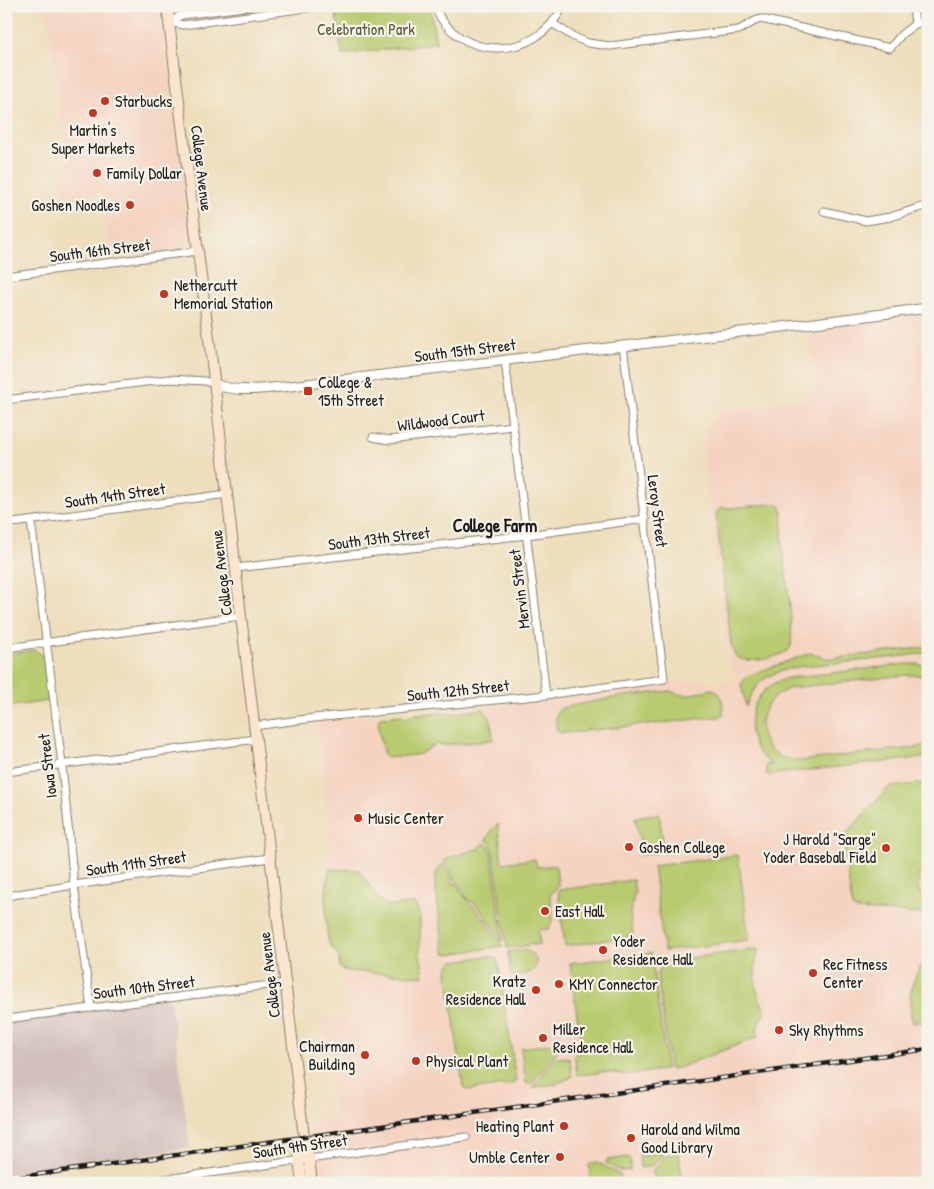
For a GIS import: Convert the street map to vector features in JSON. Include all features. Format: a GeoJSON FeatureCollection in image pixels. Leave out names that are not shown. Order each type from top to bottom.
{"type":"FeatureCollection","features":[{"type":"Feature","properties":{"kind":"main road","name":"College Avenue"},"geometry":{"type":"LineString","coordinates":[[167,6],[215,384],[304,1137],[302,1183]]}},
{"type":"Feature","properties":{"kind":"main road","name":"College Avenue"},"geometry":{"type":"LineString","coordinates":[[304,1160],[312,1183]]}},
{"type":"Feature","properties":{"kind":"street"},"geometry":{"type":"LineString","coordinates":[[169,22],[182,15],[251,6]]}},
{"type":"Feature","properties":{"kind":"street"},"geometry":{"type":"LineString","coordinates":[[169,22],[184,25],[320,6]]}},
{"type":"Feature","properties":{"kind":"street"},"geometry":{"type":"LineString","coordinates":[[434,6],[441,19],[454,32],[469,42],[489,48],[520,45],[537,36],[552,23],[562,6]]}},
{"type":"Feature","properties":{"kind":"street"},"geometry":{"type":"LineString","coordinates":[[913,6],[915,24]]}},
{"type":"Feature","properties":{"kind":"street"},"geometry":{"type":"LineString","coordinates":[[552,23],[572,36],[588,43],[610,46],[739,30],[761,19],[890,48],[902,34],[915,24],[928,21]]}},
{"type":"Feature","properties":{"kind":"street"},"geometry":{"type":"LineString","coordinates":[[824,210],[866,221],[890,217],[928,205]]}},
{"type":"Feature","properties":{"kind":"street","name":"South 16th Street"},"geometry":{"type":"LineString","coordinates":[[6,276],[198,250]]}},
{"type":"Feature","properties":{"kind":"street","name":"South 15th Street"},"geometry":{"type":"LineString","coordinates":[[6,400],[152,380],[188,379],[205,381],[229,389],[250,390],[282,387],[928,308]]}},
{"type":"Feature","properties":{"kind":"street","name":"Leroy Street"},"geometry":{"type":"LineString","coordinates":[[623,345],[664,680]]}},
{"type":"Feature","properties":{"kind":"street","name":"Mervin Street"},"geometry":{"type":"LineString","coordinates":[[505,360],[546,695]]}},
{"type":"Feature","properties":{"kind":"street","name":"Wildwood Court"},"geometry":{"type":"LineString","coordinates":[[372,437],[389,440],[513,426]]}},
{"type":"Feature","properties":{"kind":"street","name":"South 14th Street"},"geometry":{"type":"LineString","coordinates":[[6,524],[227,494]]}},
{"type":"Feature","properties":{"kind":"street","name":"South 13th Street"},"geometry":{"type":"LineString","coordinates":[[236,568],[526,535],[645,519]]}},
{"type":"Feature","properties":{"kind":"street","name":"Iowa Street"},"geometry":{"type":"LineString","coordinates":[[31,521],[74,885],[91,1008]]}},
{"type":"Feature","properties":{"kind":"street"},"geometry":{"type":"LineString","coordinates":[[6,648],[241,616]]}},
{"type":"Feature","properties":{"kind":"street","name":"South 12th Street"},"geometry":{"type":"LineString","coordinates":[[254,726],[546,695],[664,680]]}},
{"type":"Feature","properties":{"kind":"street"},"geometry":{"type":"LineString","coordinates":[[6,772],[256,739]]}},
{"type":"Feature","properties":{"kind":"street","name":"South 11th Street"},"geometry":{"type":"LineString","coordinates":[[6,896],[270,858]]}},
{"type":"Feature","properties":{"kind":"street","name":"South 10th Street"},"geometry":{"type":"LineString","coordinates":[[6,1019],[285,982]]}},
{"type":"Feature","properties":{"kind":"street","name":"South 9th Street"},"geometry":{"type":"LineString","coordinates":[[138,1183],[466,1136]]}},
{"type":"Feature","properties":{"kind":"shaded area"},"geometry":{"type":"Polygon","coordinates":[[[47,6],[161,6],[177,145],[183,169],[192,241],[187,247],[110,258],[102,193],[62,198],[65,153],[47,6]]]}},
{"type":"Feature","properties":{"kind":"shaded area","name":"Goshen College"},"geometry":{"type":"Polygon","coordinates":[[[928,311],[928,1183],[318,1183],[309,1124],[313,1121],[335,1119],[323,1019],[348,1016],[317,722],[533,702],[666,683],[705,680],[713,684],[721,684],[737,679],[727,656],[703,449],[706,428],[715,417],[725,411],[794,401],[808,395],[815,385],[816,374],[808,325],[928,311]]]}},
{"type":"Feature","properties":{"kind":"shaded area"},"geometry":{"type":"Polygon","coordinates":[[[170,997],[190,1148],[6,1174],[6,1019],[170,997]]]}},
{"type":"Feature","properties":{"kind":"green space","name":"Celebration Park"},"geometry":{"type":"Polygon","coordinates":[[[362,6],[427,6],[431,12],[436,43],[342,55],[336,14],[338,10],[362,6]]]}},
{"type":"Feature","properties":{"kind":"green space"},"geometry":{"type":"Polygon","coordinates":[[[778,505],[782,510],[783,552],[792,633],[791,647],[784,653],[772,658],[746,660],[736,656],[731,645],[716,513],[721,507],[730,508],[778,505]]]}},
{"type":"Feature","properties":{"kind":"green space"},"geometry":{"type":"Polygon","coordinates":[[[928,647],[928,653],[787,669],[771,675],[758,685],[746,707],[741,684],[746,678],[810,653],[825,658],[836,658],[928,647]]]}},
{"type":"Feature","properties":{"kind":"green space"},"geometry":{"type":"Polygon","coordinates":[[[35,650],[44,659],[49,701],[6,707],[6,654],[35,650]]]}},
{"type":"Feature","properties":{"kind":"green space"},"geometry":{"type":"Polygon","coordinates":[[[918,664],[928,667],[928,678],[907,675],[791,688],[777,695],[767,705],[762,717],[761,729],[765,741],[772,751],[784,758],[799,761],[918,747],[928,744],[928,757],[767,775],[766,765],[771,764],[760,754],[754,745],[750,727],[753,708],[763,692],[770,686],[788,678],[918,664]]]}},
{"type":"Feature","properties":{"kind":"green space"},"geometry":{"type":"Polygon","coordinates":[[[712,689],[718,692],[722,699],[723,714],[720,717],[595,730],[589,729],[583,732],[561,733],[557,731],[556,716],[561,708],[617,697],[670,691],[688,695],[712,689]]]}},
{"type":"Feature","properties":{"kind":"green space"},"geometry":{"type":"Polygon","coordinates":[[[482,709],[490,717],[493,740],[436,744],[420,754],[387,758],[384,756],[378,728],[379,718],[381,717],[402,715],[406,719],[414,714],[458,713],[482,709]]]}},
{"type":"Feature","properties":{"kind":"green space","name":"J Harold \"Sarge\" Yoder Baseball Field"},"geometry":{"type":"Polygon","coordinates":[[[928,783],[928,859],[922,866],[919,893],[924,901],[928,901],[928,914],[857,910],[852,907],[843,837],[889,787],[928,783]]]}},
{"type":"Feature","properties":{"kind":"green space"},"geometry":{"type":"Polygon","coordinates":[[[659,813],[664,852],[641,855],[639,854],[640,841],[635,818],[659,813]]]}},
{"type":"Feature","properties":{"kind":"green space"},"geometry":{"type":"Polygon","coordinates":[[[498,824],[502,863],[535,859],[537,867],[556,865],[558,886],[550,895],[553,918],[549,929],[538,930],[540,944],[507,948],[493,851],[490,843],[486,840],[498,824]]]}},
{"type":"Feature","properties":{"kind":"green space"},"geometry":{"type":"Polygon","coordinates":[[[485,843],[491,851],[503,941],[482,912],[466,897],[444,861],[475,850],[485,843]]]}},
{"type":"Feature","properties":{"kind":"green space"},"geometry":{"type":"Polygon","coordinates":[[[738,855],[749,940],[664,951],[653,866],[738,855]]]}},
{"type":"Feature","properties":{"kind":"green space"},"geometry":{"type":"Polygon","coordinates":[[[442,864],[454,880],[452,881],[454,884],[456,883],[461,893],[482,916],[503,946],[450,954],[445,953],[435,884],[436,873],[442,864]]]}},
{"type":"Feature","properties":{"kind":"green space"},"geometry":{"type":"Polygon","coordinates":[[[330,869],[359,870],[378,898],[386,905],[415,904],[420,914],[420,956],[423,976],[347,971],[339,967],[339,956],[329,943],[327,928],[326,894],[330,869]]]}},
{"type":"Feature","properties":{"kind":"green space"},"geometry":{"type":"Polygon","coordinates":[[[633,880],[635,891],[630,913],[633,936],[565,946],[558,890],[633,880]]]}},
{"type":"Feature","properties":{"kind":"green space"},"geometry":{"type":"Polygon","coordinates":[[[758,949],[755,982],[766,1012],[757,1030],[758,1037],[678,1068],[670,1069],[657,973],[666,961],[758,949]]]}},
{"type":"Feature","properties":{"kind":"green space"},"geometry":{"type":"Polygon","coordinates":[[[522,950],[533,955],[536,965],[529,973],[511,976],[508,952],[522,950]]]}},
{"type":"Feature","properties":{"kind":"green space"},"geometry":{"type":"Polygon","coordinates":[[[651,953],[667,1069],[630,1075],[604,1072],[577,1075],[574,1054],[582,1052],[570,963],[651,953]]]}},
{"type":"Feature","properties":{"kind":"green space"},"geometry":{"type":"Polygon","coordinates":[[[488,956],[496,958],[499,965],[516,1081],[512,1084],[467,1090],[463,1086],[447,972],[449,965],[454,961],[488,956]]]}},
{"type":"Feature","properties":{"kind":"green space"},"geometry":{"type":"Polygon","coordinates":[[[928,956],[928,1021],[913,1023],[910,996],[914,979],[928,956]]]}},
{"type":"Feature","properties":{"kind":"green space"},"geometry":{"type":"Polygon","coordinates":[[[565,1042],[531,1084],[527,1084],[521,1048],[565,1042]]]}},
{"type":"Feature","properties":{"kind":"green space"},"geometry":{"type":"Polygon","coordinates":[[[565,1057],[570,1059],[572,1077],[556,1084],[532,1088],[556,1058],[565,1057]]]}},
{"type":"Feature","properties":{"kind":"green space"},"geometry":{"type":"Polygon","coordinates":[[[660,1153],[662,1156],[651,1166],[640,1168],[639,1156],[660,1153]]]}},
{"type":"Feature","properties":{"kind":"green space"},"geometry":{"type":"Polygon","coordinates":[[[679,1154],[683,1183],[656,1183],[655,1175],[653,1175],[652,1171],[667,1155],[679,1154]]]}},
{"type":"Feature","properties":{"kind":"green space"},"geometry":{"type":"Polygon","coordinates":[[[628,1157],[630,1159],[630,1170],[620,1171],[606,1163],[607,1160],[628,1157]]]}},
{"type":"Feature","properties":{"kind":"green space"},"geometry":{"type":"Polygon","coordinates":[[[597,1162],[620,1175],[619,1183],[591,1183],[589,1164],[597,1162]]]}},
{"type":"Feature","properties":{"kind":"sand"},"geometry":{"type":"Polygon","coordinates":[[[928,859],[928,901],[924,902],[919,890],[918,879],[921,869],[928,859]]]}},
{"type":"Feature","properties":{"kind":"railway"},"geometry":{"type":"LineString","coordinates":[[6,1179],[928,1049]]}},
{"type":"Feature","properties":{"kind":"place","name":"Starbucks"},"geometry":{"type":"Point","coordinates":[105,101]}},
{"type":"Feature","properties":{"kind":"place","name":"Martin's Super Markets"},"geometry":{"type":"Point","coordinates":[93,113]}},
{"type":"Feature","properties":{"kind":"place","name":"Family Dollar"},"geometry":{"type":"Point","coordinates":[97,173]}},
{"type":"Feature","properties":{"kind":"place","name":"Goshen Noodles"},"geometry":{"type":"Point","coordinates":[130,205]}},
{"type":"Feature","properties":{"kind":"place","name":"Nethercutt Memorial Station"},"geometry":{"type":"Point","coordinates":[164,294]}},
{"type":"Feature","properties":{"kind":"place","name":"College & 15th Street"},"geometry":{"type":"Point","coordinates":[308,391]}},
{"type":"Feature","properties":{"kind":"place","name":"Music Center"},"geometry":{"type":"Point","coordinates":[358,818]}},
{"type":"Feature","properties":{"kind":"place","name":"Goshen College"},"geometry":{"type":"Point","coordinates":[629,847]}},
{"type":"Feature","properties":{"kind":"place","name":"J Harold \"Sarge\" Yoder Baseball Field"},"geometry":{"type":"Point","coordinates":[886,848]}},
{"type":"Feature","properties":{"kind":"place","name":"East Hall"},"geometry":{"type":"Point","coordinates":[545,911]}},
{"type":"Feature","properties":{"kind":"place","name":"Yoder Residence Hall"},"geometry":{"type":"Point","coordinates":[603,950]}},
{"type":"Feature","properties":{"kind":"place","name":"Rec Fitness Center"},"geometry":{"type":"Point","coordinates":[813,973]}},
{"type":"Feature","properties":{"kind":"place","name":"KMY Connector"},"geometry":{"type":"Point","coordinates":[559,984]}},
{"type":"Feature","properties":{"kind":"place","name":"Kratz Residence Hall"},"geometry":{"type":"Point","coordinates":[536,990]}},
{"type":"Feature","properties":{"kind":"place","name":"Sky Rhythms"},"geometry":{"type":"Point","coordinates":[779,1030]}},
{"type":"Feature","properties":{"kind":"place","name":"Miller Residence Hall"},"geometry":{"type":"Point","coordinates":[543,1038]}},
{"type":"Feature","properties":{"kind":"place","name":"Chairman Building"},"geometry":{"type":"Point","coordinates":[365,1055]}},
{"type":"Feature","properties":{"kind":"place","name":"Physical Plant"},"geometry":{"type":"Point","coordinates":[416,1061]}},
{"type":"Feature","properties":{"kind":"place","name":"Heating Plant"},"geometry":{"type":"Point","coordinates":[564,1126]}},
{"type":"Feature","properties":{"kind":"place","name":"Harold and Wilma Good Library"},"geometry":{"type":"Point","coordinates":[631,1138]}},
{"type":"Feature","properties":{"kind":"place","name":"Umble Center"},"geometry":{"type":"Point","coordinates":[560,1157]}},
{"type":"Feature","properties":{"kind":"district","name":"College Farm"},"geometry":{"type":"Point","coordinates":[495,526]}}]}
